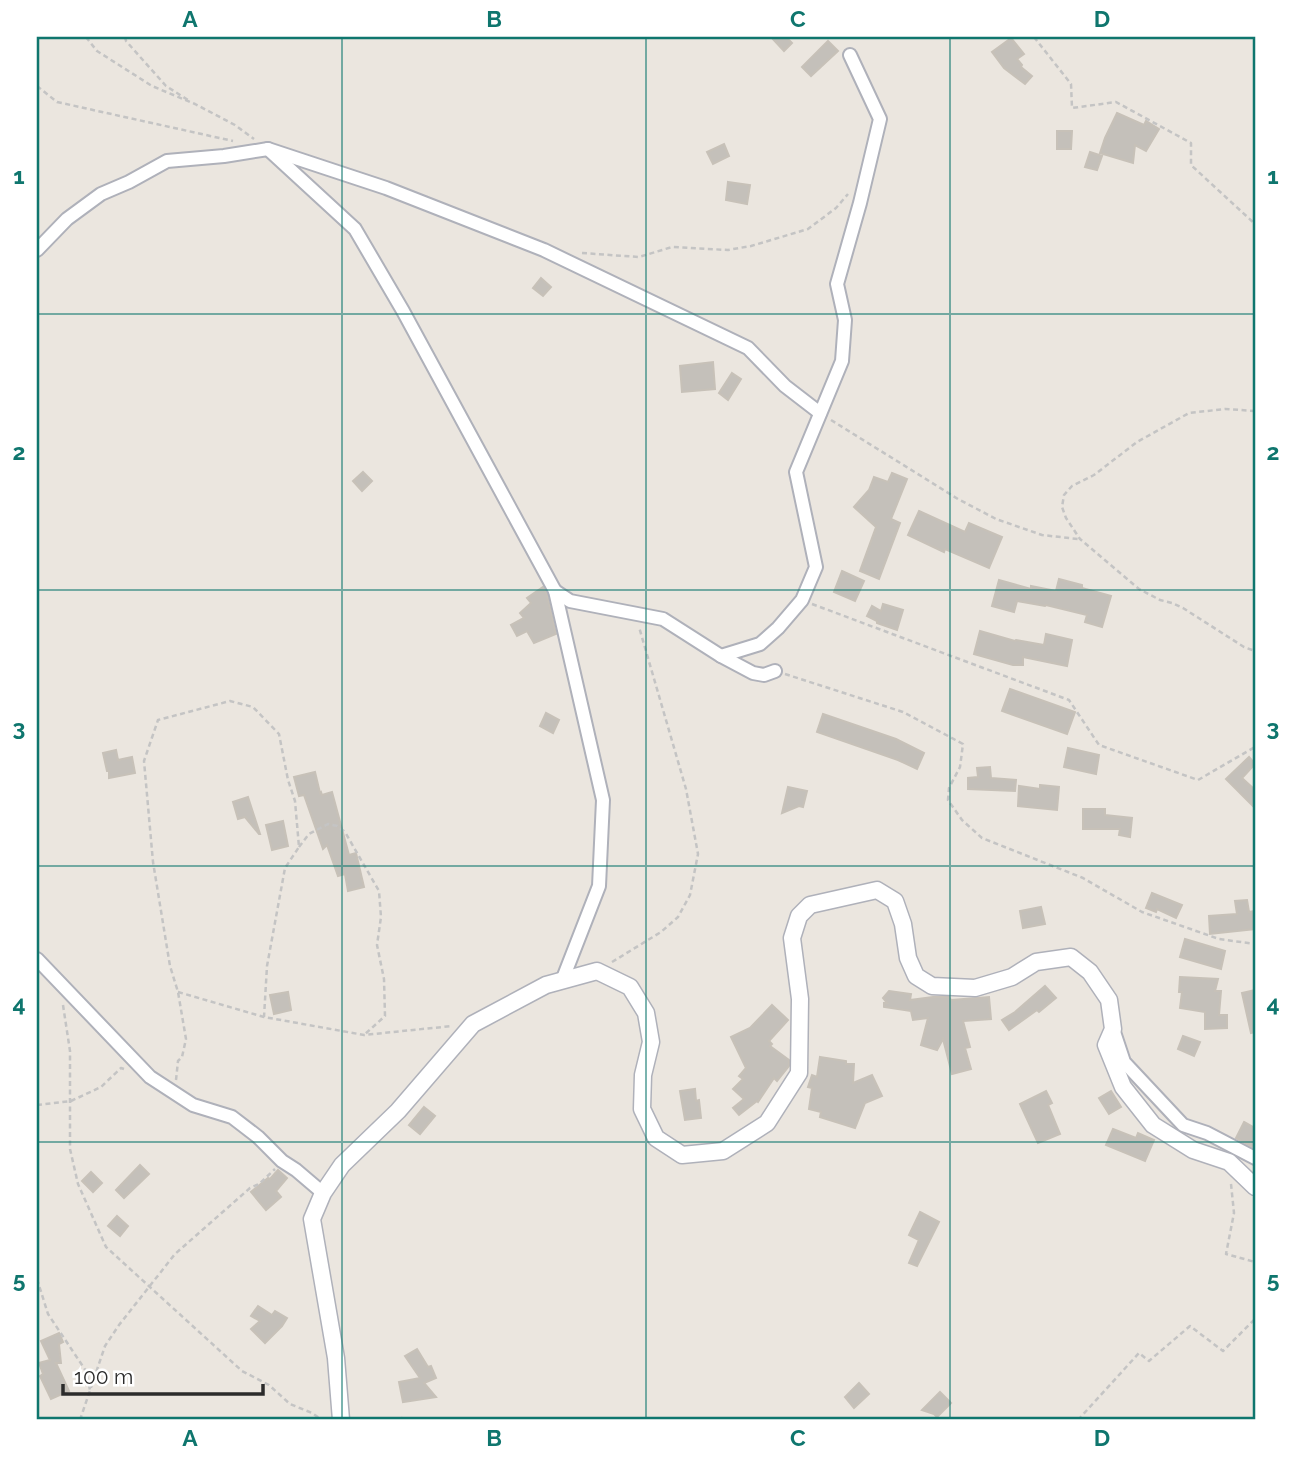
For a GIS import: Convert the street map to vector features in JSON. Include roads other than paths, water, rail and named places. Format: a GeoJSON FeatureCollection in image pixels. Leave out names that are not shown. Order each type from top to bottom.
{"type":"FeatureCollection","features":[{"type":"Feature","properties":{"kind":"street"},"geometry":{"type":"LineString","coordinates":[[721,656],[760,644],[778,628],[802,600],[816,567],[796,472],[842,361],[845,320],[837,284],[880,119],[850,55]]}},
{"type":"Feature","properties":{"kind":"street"},"geometry":{"type":"LineString","coordinates":[[37,250],[67,219],[101,194],[167,161],[268,149],[386,188],[544,250],[748,348],[785,386],[820,413]]}},
{"type":"Feature","properties":{"kind":"street"},"geometry":{"type":"LineString","coordinates":[[268,149],[355,229],[404,310],[555,591],[603,800],[599,886],[562,981]]}},
{"type":"Feature","properties":{"kind":"street"},"geometry":{"type":"LineString","coordinates":[[555,591],[570,601],[663,619],[753,673],[764,675],[775,671]]}},
{"type":"Feature","properties":{"kind":"street"},"geometry":{"type":"LineString","coordinates":[[341,1420],[336,1358],[312,1219],[323,1192],[342,1165],[398,1111],[473,1024],[546,985],[597,971],[630,987],[646,1013],[651,1042],[643,1076],[642,1109],[656,1138],[682,1155],[723,1151],[767,1123],[799,1073],[800,999],[792,938],[799,916],[810,905],[877,890],[895,901],[903,924],[908,958],[916,976],[932,986],[975,988],[1012,976],[1036,962],[1072,957],[1090,972],[1109,1000],[1113,1029],[1124,1062],[1183,1125],[1207,1133],[1255,1158]]}},
{"type":"Feature","properties":{"kind":"street"},"geometry":{"type":"LineString","coordinates":[[37,959],[150,1077],[193,1105],[232,1117],[258,1137],[282,1161],[323,1192]]}},
{"type":"Feature","properties":{"kind":"street"},"geometry":{"type":"LineString","coordinates":[[1113,1029],[1106,1045],[1123,1087],[1153,1125],[1193,1150],[1229,1162],[1255,1187]]}}]}
